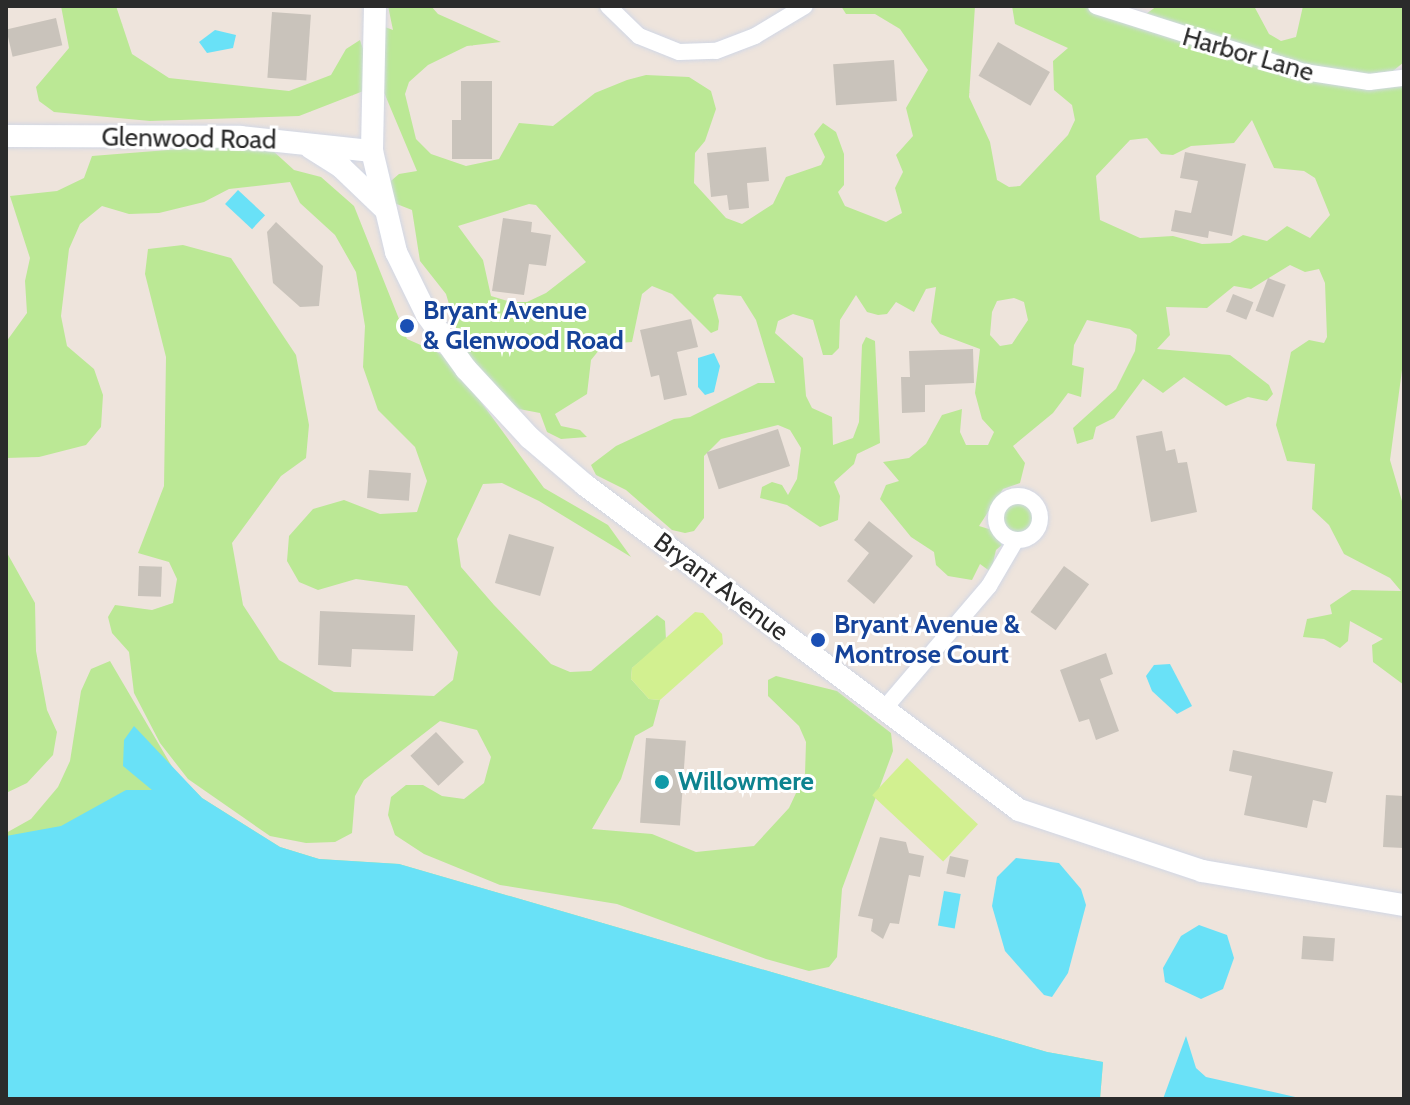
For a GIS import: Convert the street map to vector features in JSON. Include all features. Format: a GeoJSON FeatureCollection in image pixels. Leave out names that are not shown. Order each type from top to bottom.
{"type":"FeatureCollection","features":[{"type":"Feature","properties":{"kind":"main road","name":"Bryant Avenue"},"geometry":{"type":"LineString","coordinates":[[375,6],[372,151],[404,271],[427,315],[491,399],[585,485],[995,794],[1049,824],[1202,871],[1404,905]]}},
{"type":"Feature","properties":{"kind":"main road","name":"Glenwood Road"},"geometry":{"type":"LineString","coordinates":[[6,136],[299,141],[372,151]]}},
{"type":"Feature","properties":{"kind":"main road"},"geometry":{"type":"LineString","coordinates":[[299,141],[341,167],[385,209]]}},
{"type":"Feature","properties":{"kind":"street"},"geometry":{"type":"LineString","coordinates":[[608,6],[639,36],[679,52],[716,51],[755,36],[805,6]]}},
{"type":"Feature","properties":{"kind":"street","name":"Harbor Lane"},"geometry":{"type":"LineString","coordinates":[[1096,6],[1304,72],[1369,82],[1404,78]]}},
{"type":"Feature","properties":{"kind":"street"},"geometry":{"type":"LineString","coordinates":[[884,709],[989,586],[1016,540]]}},
{"type":"Feature","properties":{"kind":"green space"},"geometry":{"type":"Polygon","coordinates":[[[61,6],[116,6],[132,54],[169,78],[289,91],[331,75],[346,49],[360,40],[365,55],[385,27],[393,30],[388,6],[431,6],[438,14],[501,42],[467,46],[428,65],[409,82],[405,94],[416,139],[431,154],[466,166],[499,159],[519,123],[553,126],[595,93],[627,80],[646,75],[689,77],[711,91],[716,109],[705,141],[695,153],[694,183],[726,218],[742,224],[773,204],[786,177],[821,165],[825,157],[814,134],[823,123],[836,132],[844,154],[844,185],[838,192],[845,206],[886,222],[902,213],[895,188],[903,172],[896,155],[913,136],[906,108],[928,70],[900,29],[875,14],[846,14],[841,6],[975,6],[969,97],[990,142],[997,180],[1009,187],[1020,186],[1068,135],[1075,120],[1072,105],[1054,90],[1053,61],[1068,48],[1015,24],[1012,6],[1089,6],[1099,15],[1124,20],[1139,19],[1157,6],[1254,6],[1269,34],[1281,41],[1296,37],[1303,6],[1404,6],[1404,62],[1393,71],[1378,73],[1404,84],[1404,355],[1390,460],[1404,508],[1404,685],[1373,662],[1372,645],[1383,639],[1350,621],[1348,641],[1340,648],[1324,639],[1303,637],[1307,619],[1332,614],[1330,605],[1352,590],[1401,591],[1390,578],[1344,554],[1329,525],[1312,509],[1315,464],[1287,461],[1276,425],[1291,352],[1309,340],[1324,343],[1327,337],[1325,283],[1319,269],[1305,272],[1290,265],[1251,289],[1234,286],[1207,308],[1166,307],[1170,335],[1157,349],[1230,355],[1269,385],[1273,394],[1267,401],[1248,397],[1226,406],[1184,377],[1163,393],[1143,379],[1114,418],[1096,427],[1093,439],[1077,444],[1073,428],[1116,389],[1135,351],[1137,335],[1130,329],[1087,320],[1074,345],[1072,365],[1084,368],[1081,397],[1068,393],[1053,413],[1013,446],[1025,463],[1020,483],[1003,489],[979,526],[992,530],[1002,545],[996,550],[991,572],[980,564],[972,580],[948,576],[936,565],[934,552],[911,537],[880,499],[886,485],[899,481],[883,462],[909,458],[926,444],[942,415],[962,409],[960,432],[966,445],[988,445],[994,432],[982,419],[975,393],[980,349],[940,334],[931,322],[936,287],[926,289],[914,312],[896,302],[887,314],[867,312],[856,295],[840,320],[839,348],[832,355],[823,355],[813,320],[793,314],[778,321],[775,333],[803,358],[806,396],[812,408],[832,417],[833,445],[853,438],[859,422],[862,345],[866,337],[875,341],[880,443],[857,454],[854,464],[834,482],[840,496],[838,520],[820,527],[787,505],[760,498],[762,487],[772,482],[782,485],[788,495],[797,479],[801,448],[790,430],[778,425],[721,439],[704,456],[704,518],[694,531],[685,533],[672,530],[626,490],[596,475],[591,465],[616,446],[674,419],[690,417],[758,383],[775,383],[756,320],[741,296],[717,294],[713,298],[719,321],[718,330],[711,333],[672,294],[652,286],[642,294],[632,342],[604,344],[591,360],[587,394],[555,414],[561,426],[580,430],[587,437],[561,439],[547,432],[540,413],[519,409],[497,393],[462,348],[446,294],[420,261],[412,210],[389,201],[385,186],[399,174],[417,171],[383,90],[366,90],[299,116],[150,121],[54,112],[39,101],[36,87],[69,48],[61,6]],[[1252,120],[1234,143],[1191,146],[1173,155],[1161,154],[1147,138],[1130,140],[1096,176],[1100,220],[1140,238],[1173,236],[1202,244],[1230,243],[1243,235],[1267,241],[1287,226],[1310,238],[1330,215],[1315,178],[1304,171],[1274,168],[1252,120]],[[529,204],[458,226],[483,260],[491,296],[511,302],[527,302],[546,293],[586,262],[536,205],[529,204]],[[1014,298],[997,301],[992,312],[990,335],[1000,346],[1012,344],[1028,320],[1024,302],[1014,298]]]}},
{"type":"Feature","properties":{"kind":"green space"},"geometry":{"type":"Polygon","coordinates":[[[243,144],[272,150],[294,170],[321,177],[354,206],[407,339],[448,357],[544,488],[608,525],[631,557],[539,501],[502,483],[483,484],[457,539],[461,567],[494,605],[551,664],[570,672],[591,671],[657,615],[665,621],[666,640],[632,668],[631,679],[649,699],[660,700],[653,726],[635,736],[621,779],[592,829],[652,834],[696,852],[754,846],[789,808],[805,774],[806,742],[799,726],[768,696],[768,680],[776,676],[837,691],[891,733],[893,751],[842,889],[837,957],[829,967],[809,971],[766,959],[617,904],[500,885],[424,854],[395,835],[388,815],[391,797],[406,785],[423,785],[442,796],[464,799],[484,783],[491,757],[477,730],[440,721],[364,780],[355,796],[352,833],[335,842],[306,843],[270,836],[188,779],[160,743],[134,693],[129,652],[112,633],[108,617],[115,605],[152,610],[173,603],[177,579],[169,562],[138,553],[164,486],[166,357],[145,274],[148,249],[183,245],[231,258],[296,355],[309,425],[306,458],[281,476],[232,543],[243,605],[279,660],[334,692],[434,696],[453,680],[458,652],[407,586],[356,579],[318,590],[299,582],[287,561],[289,536],[313,509],[344,500],[380,514],[417,512],[427,481],[415,447],[378,410],[363,367],[365,326],[356,272],[335,235],[300,203],[290,182],[229,189],[204,202],[159,213],[129,214],[102,206],[80,224],[69,249],[61,316],[67,346],[94,369],[103,395],[101,427],[86,445],[39,457],[6,458],[6,342],[27,313],[25,281],[30,258],[10,196],[57,191],[84,178],[92,156],[243,144]]]}},
{"type":"Feature","properties":{"kind":"green space"},"geometry":{"type":"Polygon","coordinates":[[[1018,500],[1031,505],[1036,518],[1031,531],[1018,536],[1005,531],[1000,518],[1005,505],[1018,500]]]}},
{"type":"Feature","properties":{"kind":"green space"},"geometry":{"type":"Polygon","coordinates":[[[6,551],[35,603],[36,651],[47,710],[57,732],[53,755],[27,783],[6,793],[6,551]]]}},
{"type":"Feature","properties":{"kind":"green space"},"geometry":{"type":"Polygon","coordinates":[[[695,612],[703,613],[722,634],[723,644],[660,700],[649,699],[631,679],[632,668],[695,612]]]}},
{"type":"Feature","properties":{"kind":"green space"},"geometry":{"type":"Polygon","coordinates":[[[110,661],[174,770],[202,798],[280,847],[319,859],[399,864],[1047,1052],[1103,1062],[1100,1099],[6,897],[6,833],[31,819],[58,787],[70,761],[81,691],[91,669],[110,661]]]}},
{"type":"Feature","properties":{"kind":"green space"},"geometry":{"type":"Polygon","coordinates":[[[907,758],[978,824],[943,861],[872,795],[907,758]]]}},
{"type":"Feature","properties":{"kind":"water"},"geometry":{"type":"Polygon","coordinates":[[[215,30],[236,35],[233,48],[207,53],[199,42],[215,30]]]}},
{"type":"Feature","properties":{"kind":"water"},"geometry":{"type":"Polygon","coordinates":[[[238,190],[265,215],[252,229],[225,204],[238,190]]]}},
{"type":"Feature","properties":{"kind":"water"},"geometry":{"type":"Polygon","coordinates":[[[714,353],[720,366],[714,392],[705,395],[698,387],[698,358],[714,353]]]}},
{"type":"Feature","properties":{"kind":"water"},"geometry":{"type":"Polygon","coordinates":[[[1170,664],[1192,706],[1177,714],[1152,691],[1146,676],[1154,665],[1170,664]]]}},
{"type":"Feature","properties":{"kind":"water"},"geometry":{"type":"Polygon","coordinates":[[[134,726],[202,798],[280,847],[319,859],[399,864],[1047,1052],[1103,1062],[1100,1099],[6,1099],[6,836],[61,826],[126,790],[152,790],[123,766],[124,740],[134,726]]]}},
{"type":"Feature","properties":{"kind":"water"},"geometry":{"type":"Polygon","coordinates":[[[1016,858],[1059,863],[1081,889],[1086,905],[1068,973],[1052,997],[1044,995],[1005,951],[992,906],[997,877],[1016,858]]]}},
{"type":"Feature","properties":{"kind":"water"},"geometry":{"type":"Polygon","coordinates":[[[944,891],[961,894],[955,928],[938,925],[944,891]]]}},
{"type":"Feature","properties":{"kind":"water"},"geometry":{"type":"Polygon","coordinates":[[[1199,925],[1227,935],[1234,958],[1223,989],[1201,999],[1165,982],[1163,968],[1181,936],[1199,925]]]}},
{"type":"Feature","properties":{"kind":"water"},"geometry":{"type":"Polygon","coordinates":[[[1186,1036],[1196,1068],[1206,1077],[1304,1099],[1163,1099],[1186,1036]]]}},
{"type":"Feature","properties":{"kind":"building"},"geometry":{"type":"Polygon","coordinates":[[[272,12],[311,15],[306,81],[267,78],[272,12]]]}},
{"type":"Feature","properties":{"kind":"building"},"geometry":{"type":"Polygon","coordinates":[[[56,18],[62,45],[13,57],[6,29],[56,18]]]}},
{"type":"Feature","properties":{"kind":"building"},"geometry":{"type":"Polygon","coordinates":[[[998,42],[1050,72],[1030,106],[978,76],[998,42]]]}},
{"type":"Feature","properties":{"kind":"building"},"geometry":{"type":"Polygon","coordinates":[[[894,60],[897,101],[836,105],[833,64],[894,60]]]}},
{"type":"Feature","properties":{"kind":"building"},"geometry":{"type":"Polygon","coordinates":[[[461,81],[492,81],[492,159],[452,159],[452,120],[461,120],[461,81]]]}},
{"type":"Feature","properties":{"kind":"building"},"geometry":{"type":"Polygon","coordinates":[[[766,147],[769,181],[747,183],[749,208],[729,210],[727,195],[711,197],[707,153],[766,147]]]}},
{"type":"Feature","properties":{"kind":"building"},"geometry":{"type":"Polygon","coordinates":[[[1185,152],[1246,164],[1232,236],[1209,231],[1208,238],[1171,231],[1175,210],[1191,213],[1198,181],[1180,178],[1185,152]]]}},
{"type":"Feature","properties":{"kind":"building"},"geometry":{"type":"Polygon","coordinates":[[[503,218],[532,222],[531,232],[551,235],[546,266],[529,264],[524,295],[492,291],[503,218]]]}},
{"type":"Feature","properties":{"kind":"building"},"geometry":{"type":"Polygon","coordinates":[[[276,222],[323,266],[319,306],[300,307],[273,283],[267,232],[276,222]]]}},
{"type":"Feature","properties":{"kind":"building"},"geometry":{"type":"Polygon","coordinates":[[[1268,278],[1286,285],[1273,317],[1255,311],[1268,278]]]}},
{"type":"Feature","properties":{"kind":"building"},"geometry":{"type":"Polygon","coordinates":[[[1233,294],[1253,302],[1246,320],[1226,312],[1233,294]]]}},
{"type":"Feature","properties":{"kind":"building"},"geometry":{"type":"Polygon","coordinates":[[[691,319],[698,347],[677,352],[687,395],[664,400],[659,375],[651,377],[640,330],[691,319]]]}},
{"type":"Feature","properties":{"kind":"building"},"geometry":{"type":"Polygon","coordinates":[[[973,349],[974,383],[925,385],[925,412],[902,413],[901,377],[910,377],[909,351],[973,349]]]}},
{"type":"Feature","properties":{"kind":"building"},"geometry":{"type":"Polygon","coordinates":[[[778,429],[790,466],[719,489],[707,452],[778,429]]]}},
{"type":"Feature","properties":{"kind":"building"},"geometry":{"type":"Polygon","coordinates":[[[1162,431],[1166,451],[1175,449],[1178,463],[1187,462],[1197,512],[1151,522],[1136,436],[1162,431]]]}},
{"type":"Feature","properties":{"kind":"building"},"geometry":{"type":"Polygon","coordinates":[[[369,470],[411,473],[409,501],[367,498],[369,470]]]}},
{"type":"Feature","properties":{"kind":"building"},"geometry":{"type":"Polygon","coordinates":[[[869,521],[913,556],[874,604],[847,581],[869,553],[854,540],[869,521]]]}},
{"type":"Feature","properties":{"kind":"building"},"geometry":{"type":"Polygon","coordinates":[[[509,534],[554,547],[540,596],[495,583],[509,534]]]}},
{"type":"Feature","properties":{"kind":"building"},"geometry":{"type":"Polygon","coordinates":[[[139,566],[162,567],[161,597],[138,596],[139,566]]]}},
{"type":"Feature","properties":{"kind":"building"},"geometry":{"type":"Polygon","coordinates":[[[1064,566],[1089,584],[1056,630],[1030,612],[1064,566]]]}},
{"type":"Feature","properties":{"kind":"building"},"geometry":{"type":"Polygon","coordinates":[[[320,611],[415,615],[413,651],[352,649],[351,667],[318,665],[320,611]]]}},
{"type":"Feature","properties":{"kind":"building"},"geometry":{"type":"Polygon","coordinates":[[[1106,653],[1113,674],[1100,679],[1119,731],[1096,740],[1089,719],[1079,722],[1060,670],[1106,653]]]}},
{"type":"Feature","properties":{"kind":"building"},"geometry":{"type":"Polygon","coordinates":[[[436,732],[464,762],[438,786],[410,756],[436,732]]]}},
{"type":"Feature","properties":{"kind":"building","name":"Willowmere"},"geometry":{"type":"Polygon","coordinates":[[[646,738],[686,741],[680,826],[640,823],[646,738]]]}},
{"type":"Feature","properties":{"kind":"building"},"geometry":{"type":"Polygon","coordinates":[[[1233,750],[1333,772],[1326,803],[1313,800],[1307,828],[1244,815],[1252,776],[1229,771],[1233,750]]]}},
{"type":"Feature","properties":{"kind":"building"},"geometry":{"type":"Polygon","coordinates":[[[1386,795],[1404,796],[1404,848],[1383,847],[1386,795]]]}},
{"type":"Feature","properties":{"kind":"building"},"geometry":{"type":"Polygon","coordinates":[[[880,837],[906,842],[909,853],[924,856],[920,877],[909,875],[899,924],[890,923],[883,939],[871,931],[873,919],[858,916],[880,837]]]}},
{"type":"Feature","properties":{"kind":"building"},"geometry":{"type":"Polygon","coordinates":[[[950,856],[969,860],[965,878],[946,874],[950,856]]]}},
{"type":"Feature","properties":{"kind":"building"},"geometry":{"type":"Polygon","coordinates":[[[1303,936],[1335,938],[1333,961],[1301,959],[1303,936]]]}},
{"type":"Feature","properties":{"kind":"place","name":"Bryant Avenue & Glenwood Road"},"geometry":{"type":"Point","coordinates":[407,326]}},
{"type":"Feature","properties":{"kind":"place","name":"Bryant Avenue & Montrose Court"},"geometry":{"type":"Point","coordinates":[818,640]}},
{"type":"Feature","properties":{"kind":"place","name":"Willowmere"},"geometry":{"type":"Point","coordinates":[662,782]}}]}
